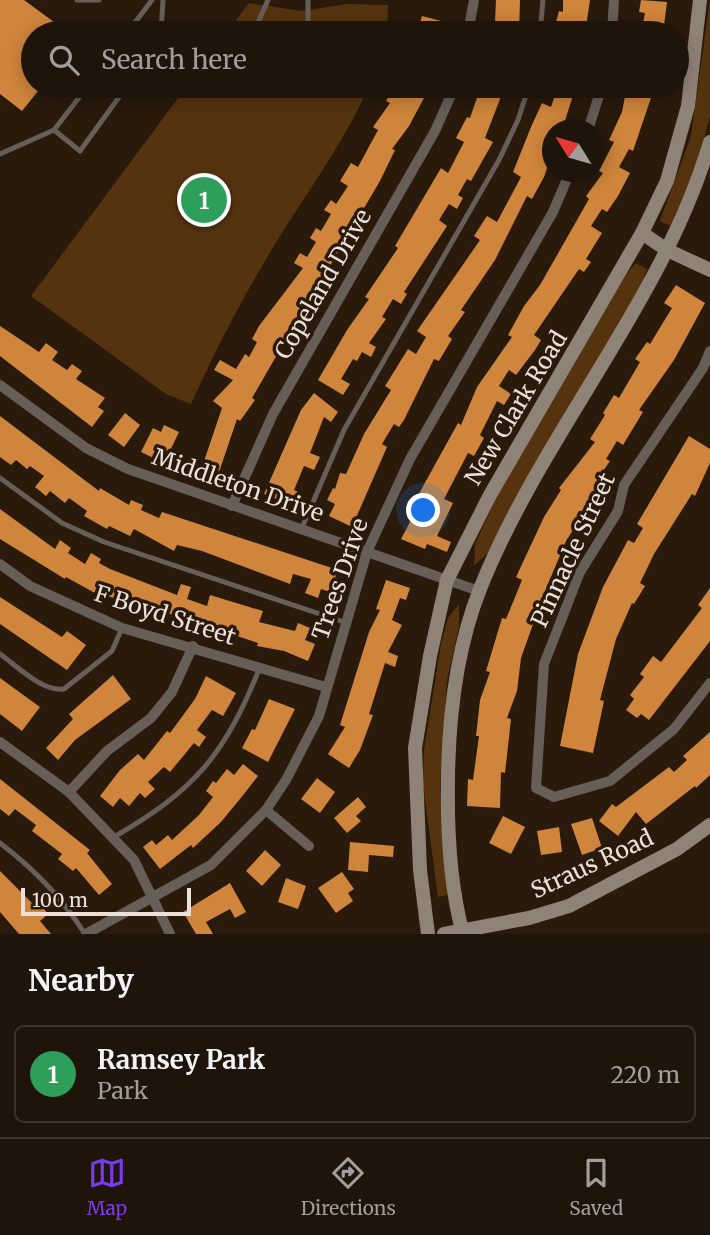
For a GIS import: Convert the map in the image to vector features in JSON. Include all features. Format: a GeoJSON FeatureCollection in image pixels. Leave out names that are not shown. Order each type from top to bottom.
{"type":"FeatureCollection","features":[{"type":"Feature","properties":{"kind":"main road","name":"New Clark Road"},"geometry":{"type":"LineString","coordinates":[[689,97],[700,0]]}},
{"type":"Feature","properties":{"kind":"main road","name":"New Clark Road"},"geometry":{"type":"LineString","coordinates":[[428,934],[420,870],[415,748],[430,656],[447,580],[490,495],[642,233],[667,181],[680,141],[689,98]]}},
{"type":"Feature","properties":{"kind":"main road"},"geometry":{"type":"LineString","coordinates":[[463,932],[449,848],[449,739],[460,666],[479,591],[516,514],[667,250],[695,189],[710,142]]}},
{"type":"Feature","properties":{"kind":"main road"},"geometry":{"type":"LineString","coordinates":[[642,233],[667,250],[710,270]]}},
{"type":"Feature","properties":{"kind":"main road","name":"Straus Road"},"geometry":{"type":"LineString","coordinates":[[444,934],[529,918],[569,906],[677,849],[710,825]]}},
{"type":"Feature","properties":{"kind":"street"},"geometry":{"type":"LineString","coordinates":[[470,21],[474,0]]}},
{"type":"Feature","properties":{"kind":"street"},"geometry":{"type":"LineString","coordinates":[[613,21],[614,0]]}},
{"type":"Feature","properties":{"kind":"street","name":"Copeland Drive"},"geometry":{"type":"LineString","coordinates":[[232,506],[273,414],[435,131],[450,98]]}},
{"type":"Feature","properties":{"kind":"street"},"geometry":{"type":"LineString","coordinates":[[592,119],[598,98]]}},
{"type":"Feature","properties":{"kind":"street","name":"Trees Drive"},"geometry":{"type":"LineString","coordinates":[[86,934],[211,864],[266,810],[319,716],[367,552],[410,459],[552,212],[566,182]]}},
{"type":"Feature","properties":{"kind":"street","name":"Pinnacle Street"},"geometry":{"type":"LineString","coordinates":[[710,351],[706,369],[624,485],[618,511],[580,572],[544,664],[536,788],[554,797],[610,780],[674,729],[710,683]]}},
{"type":"Feature","properties":{"kind":"street","name":"Middleton Drive"},"geometry":{"type":"LineString","coordinates":[[0,386],[86,448],[128,469],[479,591]]}},
{"type":"Feature","properties":{"kind":"street","name":"F Boyd Street"},"geometry":{"type":"LineString","coordinates":[[0,564],[30,586],[122,628],[193,646],[326,687]]}},
{"type":"Feature","properties":{"kind":"street"},"geometry":{"type":"LineString","coordinates":[[69,792],[107,751],[151,718],[172,692],[193,646]]}},
{"type":"Feature","properties":{"kind":"street"},"geometry":{"type":"LineString","coordinates":[[0,741],[69,792],[114,837],[134,860],[170,934]]}},
{"type":"Feature","properties":{"kind":"street"},"geometry":{"type":"LineString","coordinates":[[266,810],[309,846]]}},
{"type":"Feature","properties":{"kind":"lane"},"geometry":{"type":"LineString","coordinates":[[77,0],[99,0]]}},
{"type":"Feature","properties":{"kind":"lane"},"geometry":{"type":"LineString","coordinates":[[136,21],[152,0]]}},
{"type":"Feature","properties":{"kind":"lane"},"geometry":{"type":"LineString","coordinates":[[162,21],[163,0]]}},
{"type":"Feature","properties":{"kind":"lane"},"geometry":{"type":"LineString","coordinates":[[259,21],[268,0]]}},
{"type":"Feature","properties":{"kind":"lane"},"geometry":{"type":"LineString","coordinates":[[307,21],[309,0]]}},
{"type":"Feature","properties":{"kind":"lane"},"geometry":{"type":"LineString","coordinates":[[541,21],[543,0]]}},
{"type":"Feature","properties":{"kind":"lane"},"geometry":{"type":"LineString","coordinates":[[0,154],[54,130],[79,98]]}},
{"type":"Feature","properties":{"kind":"lane"},"geometry":{"type":"LineString","coordinates":[[54,130],[80,151],[118,98]]}},
{"type":"Feature","properties":{"kind":"lane"},"geometry":{"type":"LineString","coordinates":[[301,530],[344,430],[499,160],[525,98]]}},
{"type":"Feature","properties":{"kind":"lane"},"geometry":{"type":"LineString","coordinates":[[0,478],[62,523],[104,542],[347,623]]}},
{"type":"Feature","properties":{"kind":"lane"},"geometry":{"type":"LineString","coordinates":[[0,654],[39,683],[57,690],[64,689],[112,651],[122,628]]}},
{"type":"Feature","properties":{"kind":"lane"},"geometry":{"type":"LineString","coordinates":[[114,837],[170,803],[200,773],[230,737],[260,667]]}},
{"type":"Feature","properties":{"kind":"lane"},"geometry":{"type":"LineString","coordinates":[[0,843],[18,857],[70,910],[86,934]]}},
{"type":"Feature","properties":{"kind":"shaded area"},"geometry":{"type":"Polygon","coordinates":[[[710,0],[710,116],[695,169],[670,226],[660,221],[691,136],[710,0]]]}},
{"type":"Feature","properties":{"kind":"shaded area"},"geometry":{"type":"Polygon","coordinates":[[[249,3],[301,11],[347,4],[388,5],[387,21],[235,21],[249,3]]]}},
{"type":"Feature","properties":{"kind":"shaded area"},"geometry":{"type":"Polygon","coordinates":[[[178,98],[363,98],[334,152],[247,292],[191,404],[166,394],[31,296],[178,98]]]}},
{"type":"Feature","properties":{"kind":"shaded area"},"geometry":{"type":"Polygon","coordinates":[[[636,263],[647,269],[644,279],[492,549],[474,566],[475,544],[498,494],[627,273],[636,263]]]}},
{"type":"Feature","properties":{"kind":"shaded area"},"geometry":{"type":"Polygon","coordinates":[[[459,604],[459,627],[447,680],[440,787],[448,895],[438,897],[423,784],[424,750],[441,644],[448,618],[459,604]]]}},
{"type":"Feature","properties":{"kind":"building"},"geometry":{"type":"Polygon","coordinates":[[[0,0],[24,0],[53,21],[21,21],[21,98],[32,98],[22,111],[0,94],[0,0]]]}},
{"type":"Feature","properties":{"kind":"building"},"geometry":{"type":"Polygon","coordinates":[[[496,0],[520,0],[519,21],[495,21],[496,0]]]}},
{"type":"Feature","properties":{"kind":"building"},"geometry":{"type":"Polygon","coordinates":[[[563,0],[590,0],[587,21],[556,21],[559,11],[563,12],[563,0]]]}},
{"type":"Feature","properties":{"kind":"building"},"geometry":{"type":"Polygon","coordinates":[[[641,0],[667,2],[665,21],[643,21],[645,13],[639,12],[641,0]]]}},
{"type":"Feature","properties":{"kind":"building"},"geometry":{"type":"Polygon","coordinates":[[[422,16],[441,21],[421,21],[422,16]]]}},
{"type":"Feature","properties":{"kind":"building"},"geometry":{"type":"Polygon","coordinates":[[[388,98],[424,98],[409,126],[392,149],[395,150],[380,181],[317,288],[297,315],[299,317],[252,398],[255,400],[240,421],[237,419],[216,481],[199,476],[222,408],[213,401],[233,380],[214,370],[220,360],[236,369],[245,354],[249,357],[257,342],[252,339],[259,326],[303,268],[294,263],[300,253],[307,257],[316,242],[310,238],[316,228],[321,231],[331,214],[324,210],[331,200],[336,204],[348,186],[340,181],[351,163],[358,167],[378,130],[373,127],[390,103],[386,101],[388,98]]]}},
{"type":"Feature","properties":{"kind":"building"},"geometry":{"type":"Polygon","coordinates":[[[477,98],[500,98],[485,138],[493,142],[471,181],[467,179],[458,195],[463,198],[457,209],[449,204],[439,220],[447,226],[404,292],[407,294],[401,304],[393,299],[382,317],[386,319],[369,343],[376,347],[371,357],[362,352],[357,361],[353,359],[341,379],[350,384],[343,395],[318,380],[369,299],[365,297],[398,248],[395,246],[441,168],[448,173],[464,142],[456,138],[467,117],[470,118],[477,98]]]}},
{"type":"Feature","properties":{"kind":"building"},"geometry":{"type":"Polygon","coordinates":[[[554,98],[572,98],[566,119],[542,119],[542,181],[532,199],[527,196],[495,260],[461,310],[465,312],[448,336],[452,339],[439,361],[434,359],[404,420],[399,427],[394,424],[382,444],[387,447],[352,527],[329,516],[335,504],[327,500],[333,488],[335,489],[340,473],[346,474],[364,434],[391,390],[385,386],[408,349],[416,354],[426,337],[417,331],[480,240],[474,236],[487,216],[497,222],[521,177],[513,172],[542,103],[551,107],[554,98]]]}},
{"type":"Feature","properties":{"kind":"building"},"geometry":{"type":"Polygon","coordinates":[[[625,98],[651,98],[633,151],[629,149],[619,167],[630,173],[607,212],[602,209],[591,226],[602,233],[586,259],[591,262],[584,272],[579,269],[534,335],[541,340],[535,350],[516,375],[509,370],[499,386],[511,394],[504,405],[497,401],[480,435],[484,438],[474,456],[468,453],[444,499],[453,503],[437,536],[451,542],[447,552],[427,544],[425,549],[401,539],[420,503],[416,500],[422,488],[458,423],[461,425],[477,387],[512,337],[508,335],[589,199],[586,196],[596,182],[605,182],[605,159],[614,142],[609,140],[622,112],[625,98]]]}},
{"type":"Feature","properties":{"kind":"building"},"geometry":{"type":"Polygon","coordinates":[[[676,285],[705,303],[674,360],[639,410],[643,412],[623,445],[617,441],[606,459],[610,461],[603,471],[606,474],[566,541],[543,596],[521,658],[517,691],[507,718],[511,719],[505,773],[501,772],[500,808],[467,806],[468,779],[473,780],[479,736],[476,736],[480,700],[490,672],[486,671],[502,618],[506,619],[522,580],[516,577],[544,517],[561,490],[559,488],[595,442],[590,439],[605,415],[603,413],[614,395],[619,398],[640,362],[635,359],[647,342],[650,344],[672,308],[664,303],[676,285]]]}},
{"type":"Feature","properties":{"kind":"building"},"geometry":{"type":"Polygon","coordinates":[[[0,326],[39,352],[46,343],[58,352],[52,360],[67,370],[72,364],[82,371],[76,379],[105,398],[98,407],[104,411],[92,427],[0,356],[0,326]]]}},
{"type":"Feature","properties":{"kind":"building"},"geometry":{"type":"Polygon","coordinates":[[[314,393],[338,412],[331,422],[324,417],[310,453],[320,457],[314,470],[304,466],[294,490],[302,494],[299,503],[291,499],[289,504],[264,494],[301,410],[314,393]]]}},
{"type":"Feature","properties":{"kind":"building"},"geometry":{"type":"Polygon","coordinates":[[[125,413],[140,425],[124,447],[108,435],[125,413]]]}},
{"type":"Feature","properties":{"kind":"building"},"geometry":{"type":"Polygon","coordinates":[[[0,416],[99,491],[100,488],[129,505],[131,500],[143,505],[141,510],[159,518],[162,512],[338,570],[330,592],[321,589],[318,598],[305,593],[311,579],[293,574],[290,584],[202,551],[177,545],[174,551],[134,529],[130,536],[109,526],[107,529],[84,516],[87,511],[69,498],[65,503],[50,491],[46,496],[35,487],[44,476],[30,466],[27,469],[16,460],[11,465],[0,457],[0,416]]]}},
{"type":"Feature","properties":{"kind":"building"},"geometry":{"type":"Polygon","coordinates":[[[164,425],[179,432],[164,463],[141,452],[153,428],[161,432],[164,425]]]}},
{"type":"Feature","properties":{"kind":"building"},"geometry":{"type":"Polygon","coordinates":[[[689,436],[710,449],[710,463],[695,496],[692,494],[654,554],[640,583],[645,586],[634,604],[632,603],[616,639],[600,700],[604,701],[593,753],[560,746],[578,654],[603,587],[628,540],[634,543],[643,528],[637,524],[689,436]]]}},
{"type":"Feature","properties":{"kind":"building"},"geometry":{"type":"Polygon","coordinates":[[[0,509],[55,549],[60,540],[71,548],[68,553],[85,564],[91,553],[101,559],[99,563],[110,569],[177,595],[181,584],[191,587],[187,599],[207,606],[210,595],[263,611],[259,622],[295,631],[298,623],[310,628],[305,640],[315,644],[308,661],[284,651],[257,646],[258,643],[164,612],[93,592],[66,577],[65,579],[0,539],[0,509]]]}},
{"type":"Feature","properties":{"kind":"building"},"geometry":{"type":"Polygon","coordinates":[[[386,580],[410,588],[406,600],[400,598],[392,620],[402,625],[388,652],[398,656],[395,667],[385,663],[369,714],[373,715],[360,750],[349,768],[328,754],[345,727],[340,725],[369,632],[380,610],[376,609],[386,580]]]}},
{"type":"Feature","properties":{"kind":"building"},"geometry":{"type":"Polygon","coordinates":[[[710,588],[710,641],[649,720],[641,714],[637,718],[626,710],[634,699],[630,695],[644,677],[640,674],[653,656],[661,662],[702,608],[698,605],[710,588]]]}},
{"type":"Feature","properties":{"kind":"building"},"geometry":{"type":"Polygon","coordinates":[[[0,597],[62,637],[67,631],[86,645],[67,670],[0,624],[0,597]]]}},
{"type":"Feature","properties":{"kind":"building"},"geometry":{"type":"Polygon","coordinates":[[[113,675],[131,699],[75,740],[58,760],[46,748],[73,719],[69,714],[113,675]]]}},
{"type":"Feature","properties":{"kind":"building"},"geometry":{"type":"Polygon","coordinates":[[[206,676],[236,693],[223,716],[212,710],[197,730],[206,737],[199,747],[194,743],[170,772],[164,767],[148,782],[155,789],[145,798],[140,793],[129,806],[120,798],[113,807],[100,796],[120,770],[138,754],[144,760],[167,731],[170,733],[195,699],[206,676]]]}},
{"type":"Feature","properties":{"kind":"building"},"geometry":{"type":"Polygon","coordinates":[[[0,678],[40,707],[22,731],[0,714],[0,678]]]}},
{"type":"Feature","properties":{"kind":"building"},"geometry":{"type":"Polygon","coordinates":[[[269,699],[295,709],[268,762],[242,748],[252,729],[255,730],[269,699]]]}},
{"type":"Feature","properties":{"kind":"building"},"geometry":{"type":"Polygon","coordinates":[[[710,732],[710,775],[696,788],[695,786],[646,824],[636,812],[618,836],[599,821],[612,804],[616,807],[669,767],[674,772],[687,760],[683,756],[710,732]]]}},
{"type":"Feature","properties":{"kind":"building"},"geometry":{"type":"Polygon","coordinates":[[[243,764],[258,776],[244,794],[221,822],[193,848],[191,845],[160,869],[143,847],[152,840],[156,845],[168,835],[172,840],[199,815],[213,797],[206,791],[213,781],[216,783],[227,769],[234,775],[243,764]]]}},
{"type":"Feature","properties":{"kind":"building"},"geometry":{"type":"Polygon","coordinates":[[[317,778],[335,792],[320,813],[301,799],[317,778]]]}},
{"type":"Feature","properties":{"kind":"building"},"geometry":{"type":"Polygon","coordinates":[[[0,779],[90,850],[87,853],[112,884],[99,895],[76,868],[73,871],[58,859],[62,854],[32,831],[36,825],[15,809],[9,816],[0,809],[0,779]]]}},
{"type":"Feature","properties":{"kind":"building"},"geometry":{"type":"Polygon","coordinates":[[[358,797],[366,807],[356,816],[361,821],[347,833],[334,818],[358,797]]]}},
{"type":"Feature","properties":{"kind":"building"},"geometry":{"type":"Polygon","coordinates":[[[503,816],[525,827],[511,854],[489,843],[503,816]]]}},
{"type":"Feature","properties":{"kind":"building"},"geometry":{"type":"Polygon","coordinates":[[[592,818],[602,848],[582,855],[571,824],[592,818]]]}},
{"type":"Feature","properties":{"kind":"building"},"geometry":{"type":"Polygon","coordinates":[[[559,827],[562,852],[541,855],[537,831],[559,827]]]}},
{"type":"Feature","properties":{"kind":"building"},"geometry":{"type":"Polygon","coordinates":[[[350,842],[394,846],[393,857],[369,855],[368,872],[348,870],[350,842]]]}},
{"type":"Feature","properties":{"kind":"building"},"geometry":{"type":"Polygon","coordinates":[[[265,850],[281,865],[262,886],[246,871],[265,850]]]}},
{"type":"Feature","properties":{"kind":"building"},"geometry":{"type":"Polygon","coordinates":[[[0,871],[36,907],[40,904],[48,914],[40,921],[51,934],[19,934],[0,912],[0,871]]]}},
{"type":"Feature","properties":{"kind":"building"},"geometry":{"type":"Polygon","coordinates":[[[342,872],[354,889],[348,893],[353,901],[336,913],[318,888],[342,872]]]}},
{"type":"Feature","properties":{"kind":"building"},"geometry":{"type":"Polygon","coordinates":[[[286,878],[306,886],[298,909],[278,902],[286,878]]]}},
{"type":"Feature","properties":{"kind":"building"},"geometry":{"type":"Polygon","coordinates":[[[230,883],[246,912],[235,918],[230,909],[206,922],[213,934],[196,934],[183,912],[230,883]]]}},
{"type":"Feature","properties":{"kind":"place","name":"Ramsey Park"},"geometry":{"type":"Point","coordinates":[204,200]}}]}
